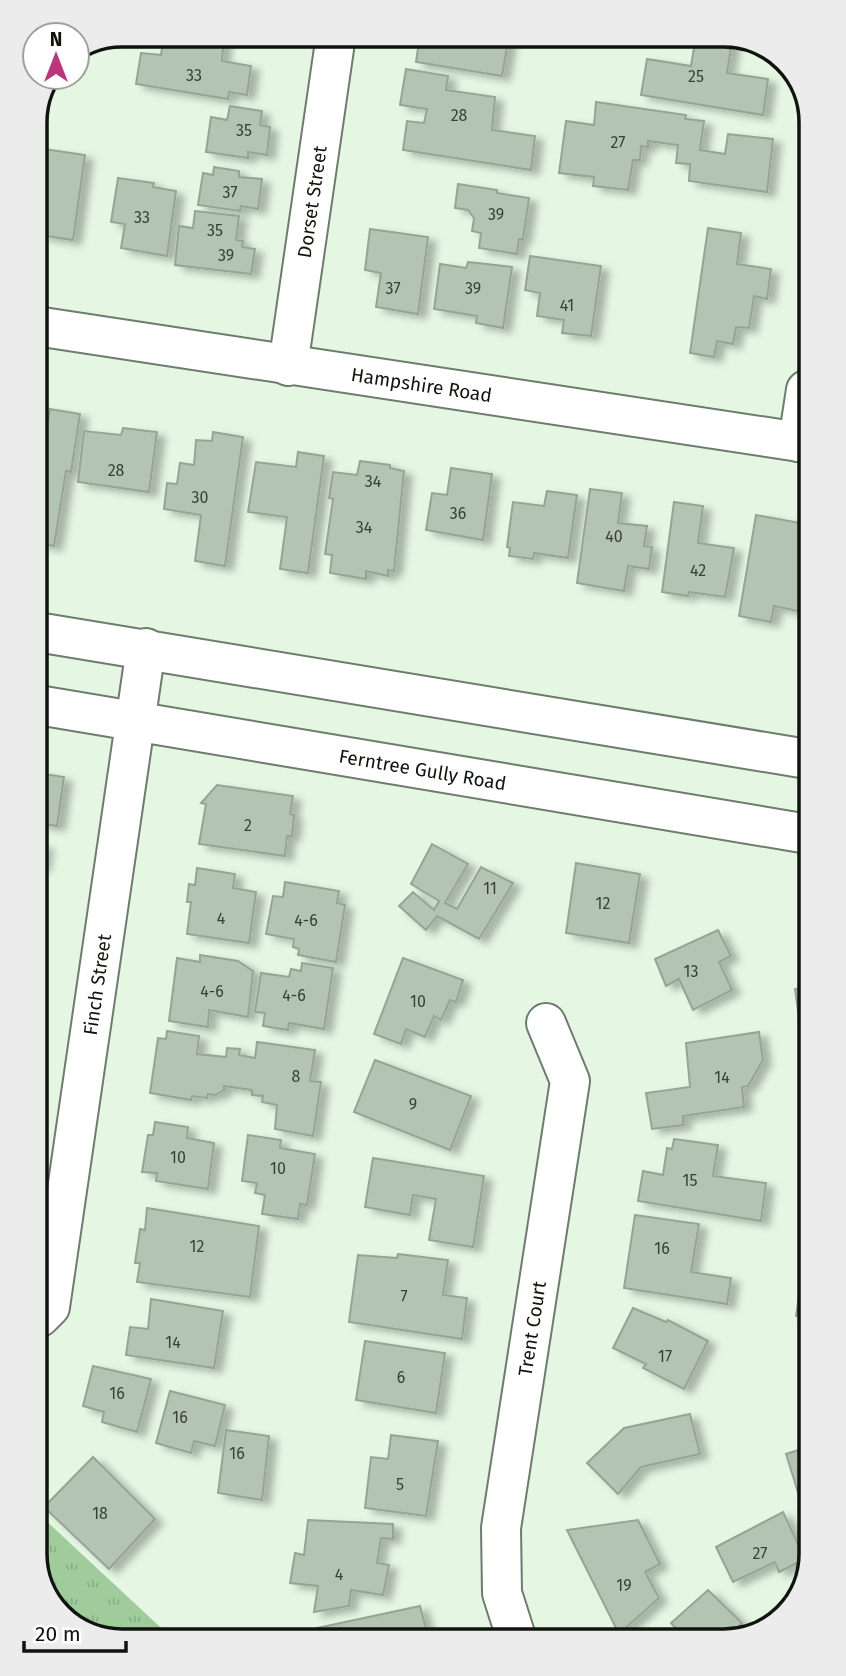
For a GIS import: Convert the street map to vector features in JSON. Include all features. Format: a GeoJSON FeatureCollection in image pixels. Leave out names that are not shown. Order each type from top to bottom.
{"type":"FeatureCollection","features":[{"type":"Feature","properties":{"kind":"street","name":"Dorset Street"},"geometry":{"type":"LineString","coordinates":[[288,366],[334,47]]}},
{"type":"Feature","properties":{"kind":"street","name":"Hampshire Road"},"geometry":{"type":"LineString","coordinates":[[47,328],[799,443]]}},
{"type":"Feature","properties":{"kind":"street"},"geometry":{"type":"LineString","coordinates":[[47,633],[799,758]]}},
{"type":"Feature","properties":{"kind":"street","name":"Finch Street"},"geometry":{"type":"LineString","coordinates":[[47,1310],[50,1307],[146,648]]}},
{"type":"Feature","properties":{"kind":"street","name":"Ferntree Gully Road"},"geometry":{"type":"LineString","coordinates":[[47,706],[799,832]]}},
{"type":"Feature","properties":{"kind":"street","name":"Trent Court"},"geometry":{"type":"LineString","coordinates":[[513,1629],[502,1593],[500,1528],[570,1081],[546,1023]]}},
{"type":"Feature","properties":{"kind":"green space"},"geometry":{"type":"Polygon","coordinates":[[[47,1522],[162,1629],[117,1629],[103,1626],[85,1619],[69,1607],[57,1591],[49,1568],[47,1522]]]}},
{"type":"Feature","properties":{"kind":"building"},"geometry":{"type":"Polygon","coordinates":[[[162,47],[223,47],[222,61],[251,66],[247,95],[229,92],[228,99],[136,84],[141,53],[161,55],[162,47]]]}},
{"type":"Feature","properties":{"kind":"building"},"geometry":{"type":"Polygon","coordinates":[[[418,47],[507,47],[502,76],[416,62],[418,47]]]}},
{"type":"Feature","properties":{"kind":"building"},"geometry":{"type":"Polygon","coordinates":[[[694,47],[731,47],[727,73],[768,79],[763,115],[641,95],[647,59],[691,66],[694,47]]]}},
{"type":"Feature","properties":{"kind":"building"},"geometry":{"type":"Polygon","coordinates":[[[406,69],[448,76],[446,90],[495,97],[492,130],[535,136],[531,170],[403,150],[407,121],[424,123],[427,109],[400,105],[406,69]]]}},
{"type":"Feature","properties":{"kind":"building"},"geometry":{"type":"Polygon","coordinates":[[[596,102],[686,115],[685,119],[704,121],[700,150],[725,154],[728,134],[773,139],[767,192],[689,181],[690,164],[676,163],[678,145],[648,141],[648,147],[641,146],[640,160],[633,160],[628,190],[593,186],[594,177],[559,173],[566,121],[594,125],[596,102]]]}},
{"type":"Feature","properties":{"kind":"building"},"geometry":{"type":"Polygon","coordinates":[[[230,106],[262,111],[260,125],[270,127],[267,155],[248,152],[248,158],[206,152],[211,117],[227,120],[230,106]]]}},
{"type":"Feature","properties":{"kind":"building"},"geometry":{"type":"Polygon","coordinates":[[[47,149],[85,155],[73,240],[47,236],[47,149]]]}},
{"type":"Feature","properties":{"kind":"building"},"geometry":{"type":"Polygon","coordinates":[[[214,167],[239,171],[239,177],[262,179],[258,209],[241,206],[240,211],[198,205],[203,173],[213,175],[214,167]]]}},
{"type":"Feature","properties":{"kind":"building"},"geometry":{"type":"Polygon","coordinates":[[[118,178],[154,183],[153,187],[176,191],[167,256],[121,248],[125,224],[111,222],[118,178]]]}},
{"type":"Feature","properties":{"kind":"building"},"geometry":{"type":"Polygon","coordinates":[[[458,184],[529,198],[523,239],[519,239],[517,254],[479,248],[481,233],[472,231],[474,218],[468,210],[455,208],[458,184]]]}},
{"type":"Feature","properties":{"kind":"building"},"geometry":{"type":"Polygon","coordinates":[[[195,211],[239,216],[236,240],[243,241],[242,247],[255,249],[251,274],[175,265],[179,226],[193,228],[195,211]]]}},
{"type":"Feature","properties":{"kind":"building"},"geometry":{"type":"Polygon","coordinates":[[[708,228],[741,233],[737,264],[771,269],[767,299],[754,296],[749,328],[736,327],[733,344],[717,341],[714,357],[690,353],[708,228]]]}},
{"type":"Feature","properties":{"kind":"building"},"geometry":{"type":"Polygon","coordinates":[[[370,229],[428,237],[418,314],[376,307],[381,273],[365,270],[370,229]]]}},
{"type":"Feature","properties":{"kind":"building"},"geometry":{"type":"Polygon","coordinates":[[[530,256],[601,266],[591,336],[562,333],[564,320],[537,316],[540,293],[525,290],[530,256]]]}},
{"type":"Feature","properties":{"kind":"building"},"geometry":{"type":"Polygon","coordinates":[[[468,262],[512,267],[503,328],[476,323],[477,316],[434,309],[440,264],[466,268],[468,262]]]}},
{"type":"Feature","properties":{"kind":"building"},"geometry":{"type":"Polygon","coordinates":[[[50,409],[80,414],[71,472],[66,471],[54,546],[47,545],[47,426],[50,409]]]}},
{"type":"Feature","properties":{"kind":"building"},"geometry":{"type":"Polygon","coordinates":[[[123,428],[157,432],[149,492],[78,482],[84,431],[121,435],[123,428]]]}},
{"type":"Feature","properties":{"kind":"building"},"geometry":{"type":"Polygon","coordinates":[[[213,432],[243,437],[225,566],[195,561],[201,515],[164,509],[167,483],[177,484],[180,463],[194,465],[196,440],[212,441],[213,432]]]}},
{"type":"Feature","properties":{"kind":"building"},"geometry":{"type":"Polygon","coordinates":[[[298,452],[324,456],[308,573],[280,569],[287,517],[248,512],[256,462],[296,467],[298,452]]]}},
{"type":"Feature","properties":{"kind":"building"},"geometry":{"type":"Polygon","coordinates":[[[360,461],[390,465],[390,468],[404,471],[394,571],[388,570],[388,576],[366,571],[366,579],[330,573],[332,555],[325,554],[333,499],[329,498],[333,472],[357,475],[360,461]]]}},
{"type":"Feature","properties":{"kind":"building"},"geometry":{"type":"Polygon","coordinates":[[[451,468],[492,474],[483,540],[426,530],[432,493],[447,495],[451,468]]]}},
{"type":"Feature","properties":{"kind":"building"},"geometry":{"type":"Polygon","coordinates":[[[590,489],[622,493],[618,523],[647,526],[644,546],[652,547],[649,569],[628,566],[624,591],[577,583],[590,489]]]}},
{"type":"Feature","properties":{"kind":"building"},"geometry":{"type":"Polygon","coordinates":[[[547,491],[577,495],[568,558],[534,553],[533,559],[509,556],[510,548],[507,547],[513,502],[544,506],[547,491]]]}},
{"type":"Feature","properties":{"kind":"building"},"geometry":{"type":"Polygon","coordinates":[[[674,502],[703,506],[698,543],[734,548],[725,597],[689,592],[688,596],[662,592],[674,502]]]}},
{"type":"Feature","properties":{"kind":"building"},"geometry":{"type":"Polygon","coordinates":[[[756,515],[799,523],[799,611],[774,606],[771,622],[739,616],[756,515]]]}},
{"type":"Feature","properties":{"kind":"building"},"geometry":{"type":"Polygon","coordinates":[[[47,774],[64,777],[57,826],[47,824],[47,774]]]}},
{"type":"Feature","properties":{"kind":"building"},"geometry":{"type":"Polygon","coordinates":[[[217,785],[293,796],[290,814],[294,815],[292,836],[287,836],[285,856],[199,844],[206,804],[201,803],[217,785]]]}},
{"type":"Feature","properties":{"kind":"building"},"geometry":{"type":"Polygon","coordinates":[[[432,844],[468,864],[445,903],[457,909],[481,867],[513,883],[479,939],[437,916],[426,930],[399,906],[413,892],[434,910],[439,901],[411,884],[432,844]]]}},
{"type":"Feature","properties":{"kind":"building"},"geometry":{"type":"Polygon","coordinates":[[[576,863],[640,874],[629,943],[566,933],[576,863]]]}},
{"type":"Feature","properties":{"kind":"building"},"geometry":{"type":"Polygon","coordinates":[[[197,868],[235,874],[233,888],[256,892],[249,943],[187,934],[191,902],[187,902],[189,884],[195,885],[197,868]]]}},
{"type":"Feature","properties":{"kind":"building"},"geometry":{"type":"Polygon","coordinates":[[[285,882],[339,891],[337,903],[345,905],[336,962],[298,955],[299,949],[293,947],[294,939],[266,934],[273,896],[283,897],[285,882]]]}},
{"type":"Feature","properties":{"kind":"building"},"geometry":{"type":"Polygon","coordinates":[[[718,930],[731,956],[719,962],[732,990],[693,1010],[679,979],[666,986],[655,959],[718,930]]]}},
{"type":"Feature","properties":{"kind":"building"},"geometry":{"type":"Polygon","coordinates":[[[200,955],[238,961],[253,971],[248,1017],[209,1010],[208,1027],[169,1021],[177,958],[200,962],[200,955]]]}},
{"type":"Feature","properties":{"kind":"building"},"geometry":{"type":"Polygon","coordinates":[[[403,958],[463,980],[456,1002],[450,1000],[441,1020],[434,1016],[425,1037],[406,1029],[401,1044],[374,1034],[403,958]]]}},
{"type":"Feature","properties":{"kind":"building"},"geometry":{"type":"Polygon","coordinates":[[[302,963],[333,968],[324,1029],[289,1023],[288,1030],[263,1026],[265,1013],[255,1012],[261,973],[289,977],[291,969],[301,971],[302,963]]]}},
{"type":"Feature","properties":{"kind":"building"},"geometry":{"type":"Polygon","coordinates":[[[799,988],[799,1018],[795,989],[799,988]]]}},
{"type":"Feature","properties":{"kind":"building"},"geometry":{"type":"Polygon","coordinates":[[[167,1031],[199,1036],[197,1054],[226,1057],[227,1048],[240,1049],[239,1055],[255,1058],[257,1042],[315,1050],[310,1081],[321,1082],[313,1136],[275,1129],[277,1105],[262,1102],[263,1096],[252,1095],[252,1090],[224,1086],[224,1090],[216,1095],[208,1094],[207,1098],[192,1096],[191,1100],[150,1093],[158,1038],[166,1039],[167,1031]]]}},
{"type":"Feature","properties":{"kind":"building"},"geometry":{"type":"Polygon","coordinates":[[[759,1032],[763,1060],[748,1086],[742,1087],[744,1107],[683,1116],[683,1125],[652,1129],[646,1093],[690,1087],[686,1043],[759,1032]]]}},
{"type":"Feature","properties":{"kind":"building"},"geometry":{"type":"Polygon","coordinates":[[[375,1060],[471,1096],[450,1150],[354,1112],[375,1060]]]}},
{"type":"Feature","properties":{"kind":"building"},"geometry":{"type":"Polygon","coordinates":[[[155,1122],[188,1127],[187,1138],[214,1143],[208,1189],[156,1181],[157,1173],[142,1172],[148,1135],[153,1135],[155,1122]]]}},
{"type":"Feature","properties":{"kind":"building"},"geometry":{"type":"Polygon","coordinates":[[[248,1135],[281,1140],[280,1148],[315,1154],[307,1205],[300,1204],[298,1219],[262,1214],[265,1195],[255,1193],[257,1183],[242,1181],[248,1135]]]}},
{"type":"Feature","properties":{"kind":"building"},"geometry":{"type":"Polygon","coordinates":[[[674,1139],[718,1145],[713,1176],[766,1183],[761,1221],[638,1201],[643,1171],[663,1175],[667,1148],[672,1149],[674,1139]]]}},
{"type":"Feature","properties":{"kind":"building"},"geometry":{"type":"Polygon","coordinates":[[[373,1158],[484,1176],[473,1247],[429,1240],[436,1199],[413,1195],[410,1215],[365,1207],[373,1158]]]}},
{"type":"Feature","properties":{"kind":"building"},"geometry":{"type":"Polygon","coordinates":[[[147,1208],[259,1226],[250,1297],[137,1282],[140,1263],[135,1263],[140,1229],[145,1230],[147,1208]]]}},
{"type":"Feature","properties":{"kind":"building"},"geometry":{"type":"Polygon","coordinates":[[[635,1215],[699,1224],[691,1272],[731,1278],[727,1304],[624,1288],[635,1215]]]}},
{"type":"Feature","properties":{"kind":"building"},"geometry":{"type":"Polygon","coordinates":[[[398,1254],[448,1260],[443,1295],[467,1298],[462,1339],[349,1322],[358,1255],[397,1258],[398,1254]]]}},
{"type":"Feature","properties":{"kind":"building"},"geometry":{"type":"Polygon","coordinates":[[[151,1299],[223,1311],[214,1368],[126,1355],[130,1327],[148,1329],[151,1299]]]}},
{"type":"Feature","properties":{"kind":"building"},"geometry":{"type":"Polygon","coordinates":[[[633,1308],[666,1322],[668,1320],[708,1341],[684,1389],[643,1368],[646,1364],[613,1348],[633,1308]]]}},
{"type":"Feature","properties":{"kind":"building"},"geometry":{"type":"Polygon","coordinates":[[[365,1341],[445,1353],[436,1413],[356,1400],[365,1341]]]}},
{"type":"Feature","properties":{"kind":"building"},"geometry":{"type":"Polygon","coordinates":[[[93,1366],[151,1379],[137,1432],[102,1422],[104,1412],[83,1406],[93,1366]]]}},
{"type":"Feature","properties":{"kind":"building"},"geometry":{"type":"Polygon","coordinates":[[[170,1391],[225,1405],[215,1446],[194,1441],[191,1453],[156,1443],[170,1391]]]}},
{"type":"Feature","properties":{"kind":"building"},"geometry":{"type":"Polygon","coordinates":[[[690,1414],[700,1454],[641,1467],[618,1494],[587,1463],[624,1428],[690,1414]]]}},
{"type":"Feature","properties":{"kind":"building"},"geometry":{"type":"Polygon","coordinates":[[[226,1430],[269,1436],[262,1500],[218,1493],[226,1430]]]}},
{"type":"Feature","properties":{"kind":"building"},"geometry":{"type":"Polygon","coordinates":[[[391,1435],[438,1441],[426,1516],[365,1508],[371,1457],[388,1459],[391,1435]]]}},
{"type":"Feature","properties":{"kind":"building"},"geometry":{"type":"Polygon","coordinates":[[[799,1450],[799,1496],[786,1454],[799,1450]]]}},
{"type":"Feature","properties":{"kind":"building"},"geometry":{"type":"Polygon","coordinates":[[[93,1457],[155,1519],[109,1569],[47,1510],[47,1504],[93,1457]]]}},
{"type":"Feature","properties":{"kind":"building"},"geometry":{"type":"Polygon","coordinates":[[[783,1512],[799,1546],[798,1562],[779,1572],[775,1562],[733,1582],[716,1547],[783,1512]]]}},
{"type":"Feature","properties":{"kind":"building"},"geometry":{"type":"Polygon","coordinates":[[[308,1520],[393,1524],[393,1539],[381,1538],[377,1563],[389,1565],[383,1595],[351,1590],[349,1606],[314,1612],[318,1586],[290,1583],[295,1553],[304,1555],[308,1520]]]}},
{"type":"Feature","properties":{"kind":"building"},"geometry":{"type":"Polygon","coordinates":[[[638,1520],[660,1564],[645,1572],[659,1598],[625,1629],[616,1629],[567,1530],[638,1520]]]}},
{"type":"Feature","properties":{"kind":"building"},"geometry":{"type":"Polygon","coordinates":[[[708,1590],[742,1623],[738,1627],[724,1629],[676,1629],[671,1623],[708,1590]]]}},
{"type":"Feature","properties":{"kind":"building"},"geometry":{"type":"Polygon","coordinates":[[[420,1606],[426,1629],[317,1629],[420,1606]]]}}]}
